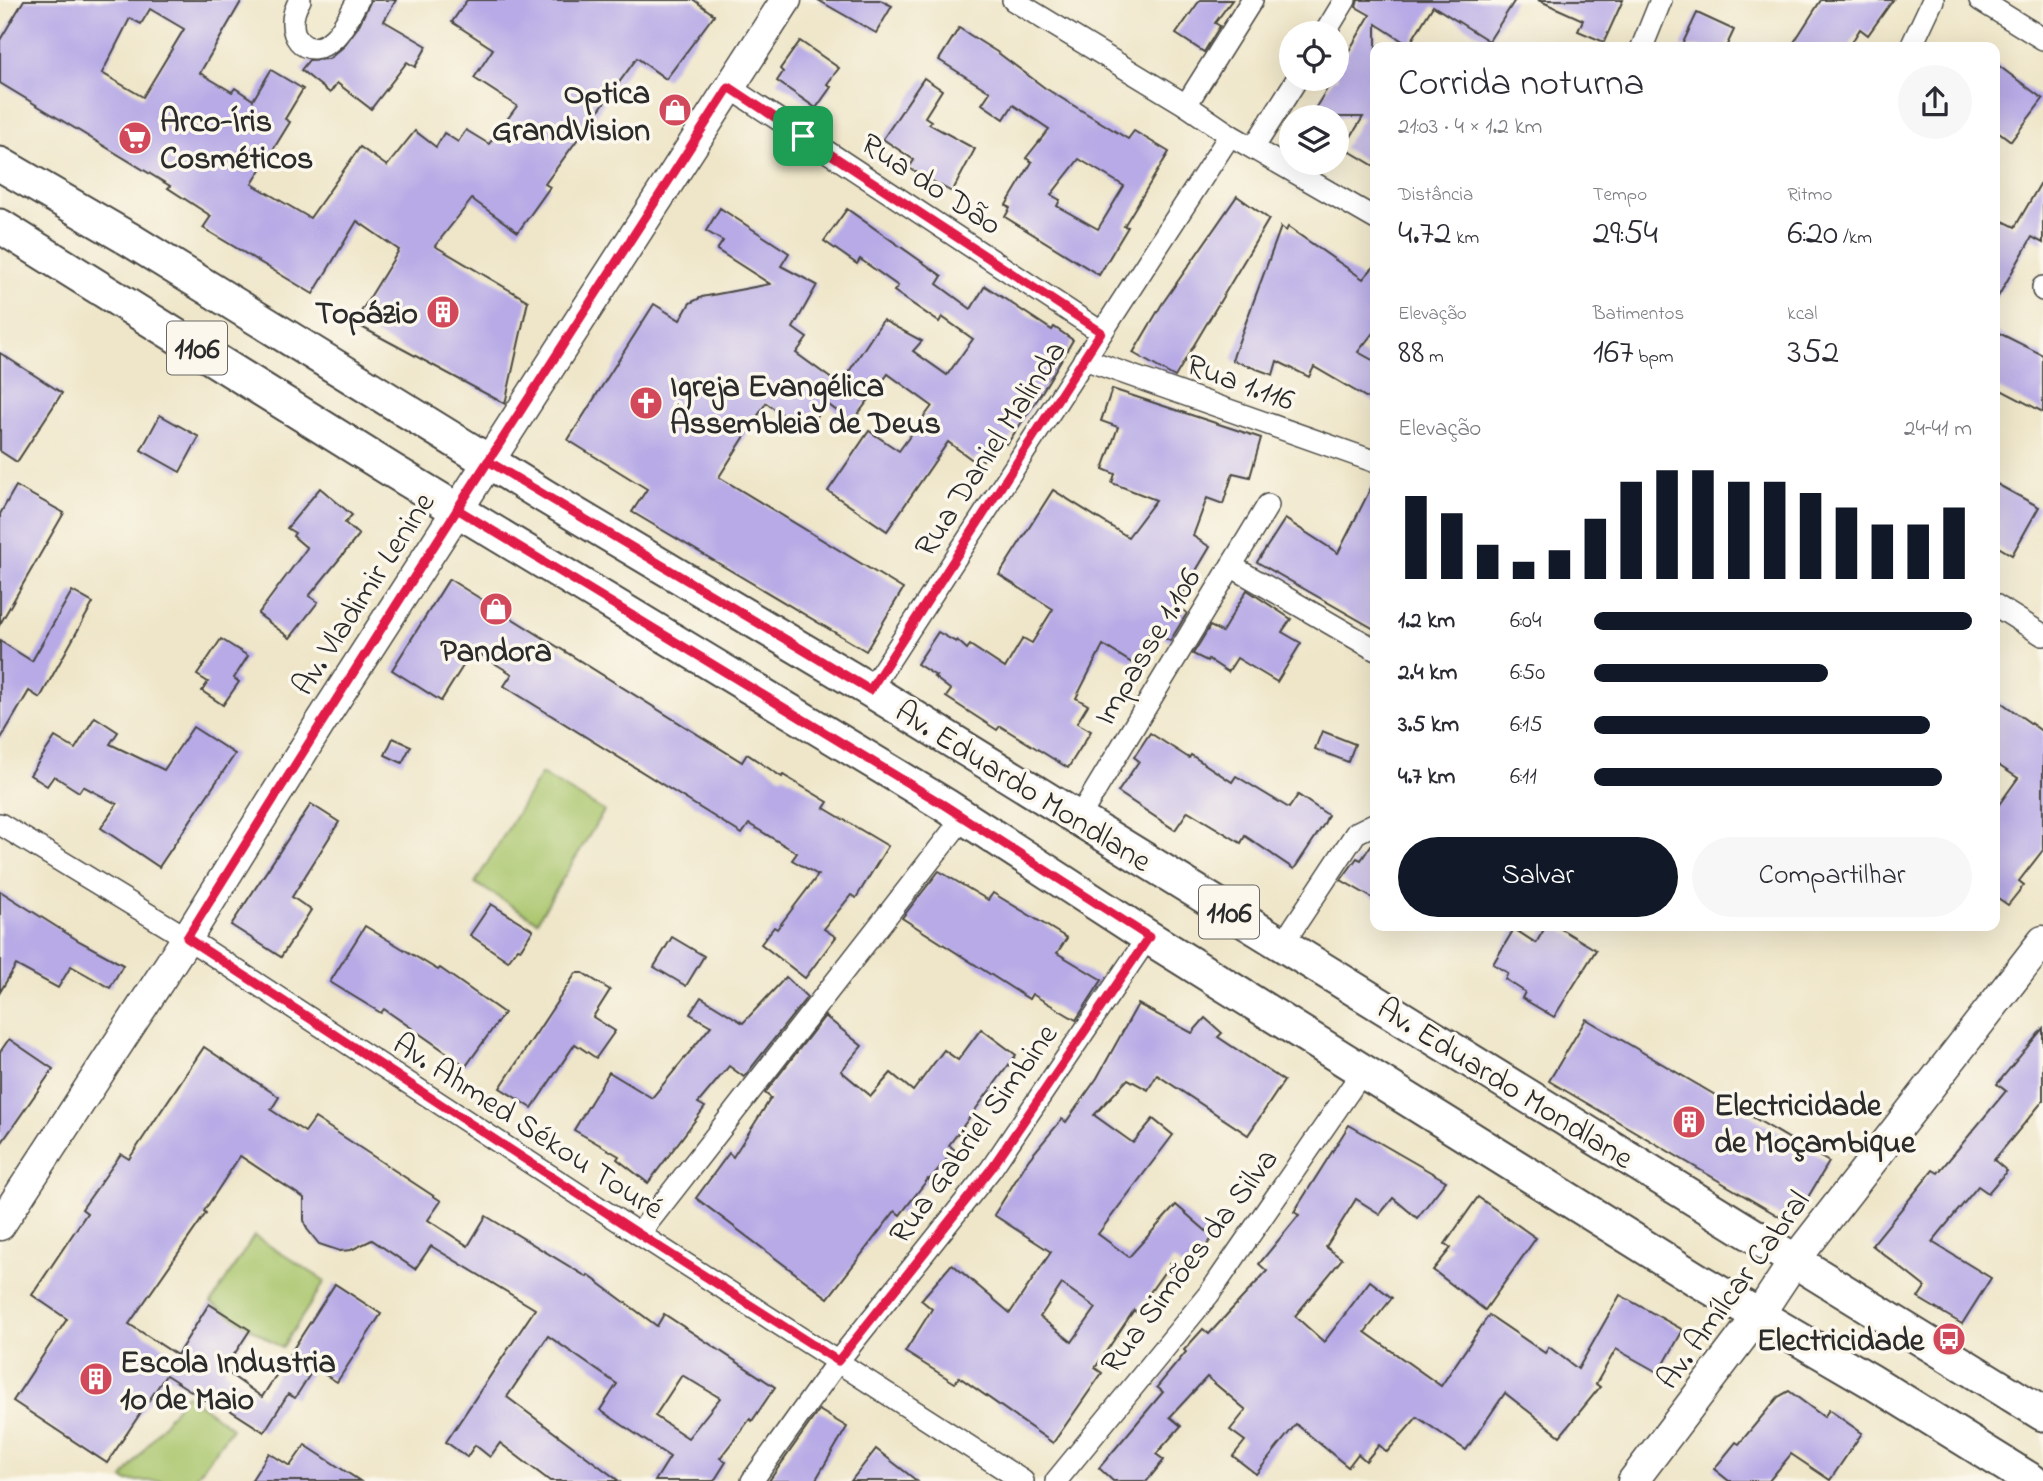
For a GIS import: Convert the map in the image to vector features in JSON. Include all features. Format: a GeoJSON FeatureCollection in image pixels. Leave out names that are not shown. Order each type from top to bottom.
{"type":"FeatureCollection","features":[{"type":"Feature","properties":{"kind":"main road","name":"Av. Vladimir Lenine"},"geometry":{"type":"LineString","coordinates":[[0,1225],[187,938],[319,725],[786,0]]}},
{"type":"Feature","properties":{"kind":"main road","name":"Av. Eduardo Mondlane"},"geometry":{"type":"LineString","coordinates":[[0,164],[129,239],[546,497],[870,690],[2043,1414]]}},
{"type":"Feature","properties":{"kind":"main road","name":"Av. Eduardo Mondlane"},"geometry":{"type":"LineString","coordinates":[[0,226],[457,509],[839,740],[1149,937],[1758,1316],[1871,1381],[2032,1481]]}},
{"type":"Feature","properties":{"kind":"main road","name":"Av. Amílcar Cabral"},"geometry":{"type":"LineString","coordinates":[[1633,1481],[1758,1316],[1795,1260],[2043,941]]}},
{"type":"Feature","properties":{"kind":"street"},"geometry":{"type":"LineString","coordinates":[[300,0],[292,18],[292,31],[297,41],[308,47],[322,45],[334,39],[358,0]]}},
{"type":"Feature","properties":{"kind":"street"},"geometry":{"type":"LineString","coordinates":[[1013,0],[1186,105],[1230,135],[1370,215]]}},
{"type":"Feature","properties":{"kind":"street"},"geometry":{"type":"LineString","coordinates":[[1186,105],[1252,0]]}},
{"type":"Feature","properties":{"kind":"street"},"geometry":{"type":"LineString","coordinates":[[1332,21],[1345,0]]}},
{"type":"Feature","properties":{"kind":"street"},"geometry":{"type":"LineString","coordinates":[[1644,42],[1661,0]]}},
{"type":"Feature","properties":{"kind":"street"},"geometry":{"type":"LineString","coordinates":[[1913,42],[1933,0]]}},
{"type":"Feature","properties":{"kind":"street"},"geometry":{"type":"LineString","coordinates":[[1980,0],[2043,39]]}},
{"type":"Feature","properties":{"kind":"street","name":"Rua do Dão"},"geometry":{"type":"LineString","coordinates":[[729,87],[1101,332]]}},
{"type":"Feature","properties":{"kind":"street"},"geometry":{"type":"LineString","coordinates":[[1254,147],[1289,91]]}},
{"type":"Feature","properties":{"kind":"street","name":"Rua Daniel Malinda"},"geometry":{"type":"LineString","coordinates":[[870,690],[1230,135]]}},
{"type":"Feature","properties":{"kind":"street","name":"Rua 1.116"},"geometry":{"type":"LineString","coordinates":[[1084,359],[1370,460]]}},
{"type":"Feature","properties":{"kind":"street","name":"Impasse 1.106"},"geometry":{"type":"LineString","coordinates":[[1078,819],[1268,505]]}},
{"type":"Feature","properties":{"kind":"street"},"geometry":{"type":"LineString","coordinates":[[1231,566],[1370,647]]}},
{"type":"Feature","properties":{"kind":"street"},"geometry":{"type":"LineString","coordinates":[[2000,609],[2043,635]]}},
{"type":"Feature","properties":{"kind":"street"},"geometry":{"type":"LineString","coordinates":[[639,1234],[963,818]]}},
{"type":"Feature","properties":{"kind":"street","name":"Av. Ahmed Sékou Touré"},"geometry":{"type":"LineString","coordinates":[[0,824],[187,938],[1023,1481]]}},
{"type":"Feature","properties":{"kind":"street"},"geometry":{"type":"LineString","coordinates":[[1282,945],[1356,833],[1370,826]]}},
{"type":"Feature","properties":{"kind":"street","name":"Rua Gabriel Simbine"},"geometry":{"type":"LineString","coordinates":[[752,1481],[838,1361],[991,1169],[1149,937]]}},
{"type":"Feature","properties":{"kind":"street","name":"Rua Simões da Silva"},"geometry":{"type":"LineString","coordinates":[[1056,1481],[1209,1294],[1363,1071]]}},
{"type":"Feature","properties":{"kind":"green space"},"geometry":{"type":"Polygon","coordinates":[[[541,774],[604,811],[537,921],[475,883],[541,774]]]}},
{"type":"Feature","properties":{"kind":"green space"},"geometry":{"type":"Polygon","coordinates":[[[254,1236],[325,1281],[282,1348],[211,1303],[254,1236]]]}},
{"type":"Feature","properties":{"kind":"green space"},"geometry":{"type":"Polygon","coordinates":[[[186,1394],[232,1428],[193,1481],[127,1481],[123,1478],[186,1394]]]}},
{"type":"Feature","properties":{"kind":"building"},"geometry":{"type":"Polygon","coordinates":[[[24,0],[242,0],[200,73],[232,92],[235,88],[253,100],[271,70],[303,89],[285,119],[290,122],[252,184],[310,218],[360,147],[387,166],[415,131],[436,147],[444,133],[458,142],[466,130],[489,144],[517,106],[474,78],[493,49],[452,22],[467,0],[694,0],[714,15],[666,79],[637,58],[545,184],[550,187],[518,232],[472,199],[435,246],[528,301],[505,404],[354,323],[399,250],[357,221],[313,294],[203,228],[211,216],[168,188],[170,186],[0,83],[0,40],[24,0]],[[150,9],[141,24],[130,18],[102,73],[143,97],[184,29],[150,9]]]}},
{"type":"Feature","properties":{"kind":"building"},"geometry":{"type":"Polygon","coordinates":[[[371,0],[396,0],[384,21],[427,46],[415,67],[407,62],[371,109],[337,83],[330,93],[301,70],[309,60],[329,59],[343,47],[358,27],[371,0]]]}},
{"type":"Feature","properties":{"kind":"building"},"geometry":{"type":"Polygon","coordinates":[[[818,0],[880,0],[892,6],[876,33],[818,0]]]}},
{"type":"Feature","properties":{"kind":"building"},"geometry":{"type":"Polygon","coordinates":[[[1200,0],[1232,0],[1215,23],[1220,26],[1204,52],[1176,34],[1200,0]]]}},
{"type":"Feature","properties":{"kind":"building"},"geometry":{"type":"Polygon","coordinates":[[[1358,0],[1515,0],[1489,41],[1433,6],[1411,42],[1404,42],[1376,24],[1376,42],[1370,42],[1370,163],[1349,151],[1349,140],[1363,117],[1349,117],[1349,105],[1317,105],[1326,91],[1349,91],[1349,51],[1370,15],[1356,7],[1358,0]]]}},
{"type":"Feature","properties":{"kind":"building"},"geometry":{"type":"Polygon","coordinates":[[[1538,0],[1623,0],[1604,42],[1578,31],[1583,20],[1538,0]]]}},
{"type":"Feature","properties":{"kind":"building"},"geometry":{"type":"Polygon","coordinates":[[[1821,0],[1893,0],[1868,35],[1860,29],[1852,42],[1794,42],[1821,0]]]}},
{"type":"Feature","properties":{"kind":"building"},"geometry":{"type":"Polygon","coordinates":[[[1697,13],[1734,30],[1728,42],[1683,42],[1697,13]]]}},
{"type":"Feature","properties":{"kind":"building"},"geometry":{"type":"Polygon","coordinates":[[[959,28],[1045,88],[1128,139],[1134,131],[1169,152],[1124,226],[1128,227],[1099,275],[1005,217],[1010,208],[1006,205],[1032,162],[1026,158],[1049,129],[1013,105],[1004,119],[982,104],[990,92],[939,60],[959,28]],[[1079,159],[1051,195],[1060,200],[1057,206],[1098,229],[1124,186],[1079,159]]]}},
{"type":"Feature","properties":{"kind":"building"},"geometry":{"type":"Polygon","coordinates":[[[800,41],[839,68],[827,84],[831,87],[816,108],[777,81],[783,72],[780,69],[800,41]]]}},
{"type":"Feature","properties":{"kind":"building"},"geometry":{"type":"Polygon","coordinates":[[[2000,67],[2043,99],[2011,141],[2000,133],[2000,67]]]}},
{"type":"Feature","properties":{"kind":"building"},"geometry":{"type":"Polygon","coordinates":[[[924,78],[942,90],[925,117],[931,121],[929,124],[975,149],[952,192],[909,168],[914,160],[883,139],[924,78]]]}},
{"type":"Feature","properties":{"kind":"building"},"geometry":{"type":"Polygon","coordinates":[[[2043,179],[2043,243],[2032,237],[2000,293],[2000,220],[2015,227],[2043,179]]]}},
{"type":"Feature","properties":{"kind":"building"},"geometry":{"type":"Polygon","coordinates":[[[1237,196],[1269,219],[1175,377],[1133,353],[1162,304],[1237,196]]]}},
{"type":"Feature","properties":{"kind":"building"},"geometry":{"type":"Polygon","coordinates":[[[720,208],[789,253],[781,266],[817,285],[793,328],[807,338],[796,353],[840,385],[883,320],[922,341],[913,351],[947,375],[973,339],[942,317],[939,322],[894,291],[898,286],[860,259],[857,264],[824,241],[847,209],[942,276],[937,284],[971,309],[985,286],[1052,330],[1054,327],[1073,340],[1007,444],[994,439],[983,460],[977,456],[974,461],[948,442],[887,531],[828,491],[869,431],[899,451],[932,406],[888,374],[852,422],[826,403],[806,431],[766,403],[719,477],[903,589],[866,651],[632,512],[647,489],[568,440],[654,304],[680,320],[690,303],[702,297],[770,284],[717,250],[723,241],[706,231],[720,208]]]}},
{"type":"Feature","properties":{"kind":"building"},"geometry":{"type":"Polygon","coordinates":[[[1281,227],[1286,231],[1288,227],[1363,279],[1370,271],[1370,337],[1358,352],[1370,359],[1370,400],[1314,367],[1309,377],[1277,361],[1273,375],[1232,360],[1281,227]]]}},
{"type":"Feature","properties":{"kind":"building"},"geometry":{"type":"Polygon","coordinates":[[[2000,334],[2043,355],[2043,412],[2000,390],[2000,334]]]}},
{"type":"Feature","properties":{"kind":"building"},"geometry":{"type":"Polygon","coordinates":[[[0,353],[62,393],[17,462],[0,451],[0,353]]]}},
{"type":"Feature","properties":{"kind":"building"},"geometry":{"type":"Polygon","coordinates":[[[1112,389],[1261,438],[1250,477],[1233,473],[1223,504],[1207,498],[1193,536],[1210,547],[1175,606],[1187,613],[1170,641],[1151,631],[1132,663],[1103,645],[1076,698],[1088,705],[1077,723],[1091,731],[1068,768],[1000,726],[997,730],[946,697],[951,690],[917,664],[938,632],[956,642],[957,640],[967,649],[970,645],[1005,668],[1023,638],[1032,643],[1053,609],[999,575],[1053,490],[1128,537],[1156,500],[1112,483],[1115,474],[1103,469],[1118,427],[1101,421],[1112,389]]]}},
{"type":"Feature","properties":{"kind":"building"},"geometry":{"type":"Polygon","coordinates":[[[160,415],[199,437],[180,472],[141,450],[160,415]]]}},
{"type":"Feature","properties":{"kind":"building"},"geometry":{"type":"Polygon","coordinates":[[[16,486],[64,513],[0,624],[0,514],[16,486]]]}},
{"type":"Feature","properties":{"kind":"building"},"geometry":{"type":"Polygon","coordinates":[[[2000,486],[2039,507],[2012,555],[2000,548],[2000,486]]]}},
{"type":"Feature","properties":{"kind":"building"},"geometry":{"type":"Polygon","coordinates":[[[320,488],[352,515],[345,523],[359,535],[309,596],[318,602],[290,638],[258,614],[307,548],[293,536],[295,533],[287,528],[320,488]]]}},
{"type":"Feature","properties":{"kind":"building"},"geometry":{"type":"Polygon","coordinates":[[[1370,490],[1370,627],[1257,562],[1285,519],[1338,553],[1370,490]]]}},
{"type":"Feature","properties":{"kind":"building"},"geometry":{"type":"Polygon","coordinates":[[[449,579],[742,762],[747,754],[828,802],[824,808],[888,846],[856,898],[851,895],[824,929],[836,937],[805,978],[761,944],[774,927],[777,929],[818,875],[792,860],[797,853],[749,824],[742,834],[504,686],[512,674],[473,650],[441,701],[392,670],[449,579]]]}},
{"type":"Feature","properties":{"kind":"building"},"geometry":{"type":"Polygon","coordinates":[[[1247,590],[1291,619],[1282,632],[1301,643],[1277,682],[1237,658],[1228,672],[1208,659],[1207,661],[1193,654],[1210,626],[1222,632],[1247,590]]]}},
{"type":"Feature","properties":{"kind":"building"},"geometry":{"type":"Polygon","coordinates":[[[72,591],[93,603],[40,698],[29,691],[0,740],[0,641],[32,661],[72,591]]]}},
{"type":"Feature","properties":{"kind":"building"},"geometry":{"type":"Polygon","coordinates":[[[221,639],[248,656],[234,678],[239,682],[223,705],[202,691],[208,682],[197,675],[221,639]]]}},
{"type":"Feature","properties":{"kind":"building"},"geometry":{"type":"Polygon","coordinates":[[[2000,702],[2043,732],[2043,850],[2019,881],[2024,885],[2008,905],[2000,899],[2000,803],[2018,778],[2000,766],[2000,702]]]}},
{"type":"Feature","properties":{"kind":"building"},"geometry":{"type":"Polygon","coordinates":[[[95,717],[118,732],[110,744],[164,770],[193,727],[235,754],[159,867],[101,828],[117,804],[83,786],[79,792],[54,776],[47,786],[30,775],[55,737],[75,749],[95,717]]]}},
{"type":"Feature","properties":{"kind":"building"},"geometry":{"type":"Polygon","coordinates":[[[1322,731],[1355,744],[1348,762],[1315,749],[1322,731]]]}},
{"type":"Feature","properties":{"kind":"building"},"geometry":{"type":"Polygon","coordinates":[[[1150,733],[1189,758],[1191,755],[1232,782],[1236,776],[1289,808],[1298,795],[1328,815],[1294,869],[1245,836],[1241,843],[1188,811],[1175,830],[1118,792],[1139,761],[1134,757],[1150,733]]]}},
{"type":"Feature","properties":{"kind":"building"},"geometry":{"type":"Polygon","coordinates":[[[393,738],[411,746],[402,763],[385,755],[393,738]]]}},
{"type":"Feature","properties":{"kind":"building"},"geometry":{"type":"Polygon","coordinates":[[[311,804],[339,822],[292,897],[311,910],[281,957],[231,925],[311,804]]]}},
{"type":"Feature","properties":{"kind":"building"},"geometry":{"type":"Polygon","coordinates":[[[1370,847],[1370,897],[1341,880],[1357,858],[1361,860],[1370,847]]]}},
{"type":"Feature","properties":{"kind":"building"},"geometry":{"type":"Polygon","coordinates":[[[939,871],[988,900],[993,893],[1067,938],[1057,953],[1102,980],[1076,1020],[1032,994],[1029,999],[902,918],[939,871]]]}},
{"type":"Feature","properties":{"kind":"building"},"geometry":{"type":"Polygon","coordinates":[[[0,891],[79,941],[123,965],[110,988],[71,966],[58,988],[16,965],[0,992],[0,891]]]}},
{"type":"Feature","properties":{"kind":"building"},"geometry":{"type":"Polygon","coordinates":[[[491,904],[533,930],[521,949],[518,948],[508,961],[470,935],[491,904]]]}},
{"type":"Feature","properties":{"kind":"building"},"geometry":{"type":"Polygon","coordinates":[[[365,926],[438,970],[440,968],[504,1013],[466,1066],[384,1009],[381,1013],[330,982],[365,926]]]}},
{"type":"Feature","properties":{"kind":"building"},"geometry":{"type":"Polygon","coordinates":[[[1513,931],[1536,943],[1543,931],[1564,931],[1596,950],[1554,1017],[1522,998],[1525,992],[1505,979],[1508,973],[1493,964],[1513,931]]]}},
{"type":"Feature","properties":{"kind":"building"},"geometry":{"type":"Polygon","coordinates":[[[672,937],[704,956],[686,986],[654,967],[672,937]]]}},
{"type":"Feature","properties":{"kind":"building"},"geometry":{"type":"Polygon","coordinates":[[[576,973],[583,973],[610,990],[593,1017],[615,1031],[596,1058],[575,1044],[532,1108],[500,1088],[576,973]]]}},
{"type":"Feature","properties":{"kind":"building"},"geometry":{"type":"Polygon","coordinates":[[[786,977],[807,997],[744,1077],[729,1066],[698,1103],[705,1107],[648,1183],[617,1159],[619,1156],[574,1130],[609,1072],[652,1098],[711,1026],[690,1014],[701,997],[743,1023],[786,977]]]}},
{"type":"Feature","properties":{"kind":"building"},"geometry":{"type":"Polygon","coordinates":[[[1138,1004],[1192,1033],[1205,1018],[1222,1033],[1218,1037],[1284,1081],[1248,1135],[1157,1075],[1148,1090],[1128,1079],[1094,1115],[1133,1143],[1153,1119],[1173,1135],[1098,1234],[1129,1257],[1176,1205],[1213,1237],[1187,1271],[1173,1260],[1136,1312],[1134,1310],[1095,1368],[1102,1373],[1053,1443],[959,1377],[955,1383],[905,1352],[932,1309],[921,1300],[952,1264],[1010,1313],[1051,1252],[994,1215],[1029,1159],[1062,1119],[1066,1122],[1097,1078],[1138,1004]],[[1062,1284],[1040,1317],[1072,1342],[1096,1308],[1062,1284]]]}},
{"type":"Feature","properties":{"kind":"building"},"geometry":{"type":"Polygon","coordinates":[[[825,1016],[862,1046],[841,1071],[871,1096],[891,1073],[913,1091],[944,1050],[958,1060],[981,1029],[1016,1055],[949,1145],[955,1150],[900,1215],[895,1211],[828,1298],[696,1198],[729,1153],[733,1157],[771,1098],[765,1093],[825,1016]]]}},
{"type":"Feature","properties":{"kind":"building","name":"Electricidade de Moçambique"},"geometry":{"type":"Polygon","coordinates":[[[1586,1019],[1829,1162],[1792,1224],[1549,1081],[1586,1019]]]}},
{"type":"Feature","properties":{"kind":"building"},"geometry":{"type":"Polygon","coordinates":[[[2043,1028],[2043,1101],[1994,1160],[2007,1171],[1988,1193],[1978,1186],[1932,1242],[1991,1278],[1962,1324],[1918,1298],[1925,1287],[1872,1245],[1933,1170],[1938,1173],[2006,1091],[1997,1084],[2043,1028]]]}},
{"type":"Feature","properties":{"kind":"building"},"geometry":{"type":"Polygon","coordinates":[[[9,1039],[53,1069],[0,1145],[0,1052],[9,1039]]]}},
{"type":"Feature","properties":{"kind":"building"},"geometry":{"type":"Polygon","coordinates":[[[204,1047],[279,1097],[271,1110],[305,1132],[315,1118],[441,1201],[428,1220],[468,1246],[486,1216],[587,1277],[588,1275],[657,1326],[664,1314],[775,1387],[752,1421],[750,1419],[720,1458],[726,1462],[714,1481],[655,1481],[670,1457],[600,1410],[617,1384],[548,1336],[507,1397],[619,1481],[550,1481],[500,1443],[490,1457],[475,1445],[467,1457],[446,1442],[535,1309],[431,1246],[415,1269],[372,1240],[351,1250],[340,1251],[319,1244],[307,1229],[304,1220],[304,1198],[240,1156],[204,1211],[206,1213],[129,1324],[177,1355],[209,1304],[250,1330],[224,1370],[262,1397],[335,1284],[381,1314],[337,1382],[314,1368],[295,1398],[288,1394],[264,1432],[208,1396],[205,1400],[166,1375],[107,1463],[13,1401],[67,1319],[32,1295],[87,1213],[82,1209],[121,1154],[129,1159],[204,1047]],[[682,1375],[655,1416],[688,1438],[720,1398],[682,1375]]]}},
{"type":"Feature","properties":{"kind":"building"},"geometry":{"type":"Polygon","coordinates":[[[1349,1125],[1446,1181],[1417,1218],[1393,1198],[1380,1214],[1356,1199],[1326,1247],[1342,1259],[1295,1316],[1324,1342],[1370,1281],[1392,1298],[1365,1332],[1441,1386],[1489,1315],[1545,1353],[1549,1347],[1578,1369],[1620,1295],[1683,1330],[1659,1373],[1616,1349],[1596,1384],[1600,1387],[1560,1436],[1505,1393],[1466,1450],[1417,1417],[1387,1452],[1379,1445],[1366,1461],[1358,1454],[1348,1467],[1296,1424],[1256,1474],[1233,1456],[1245,1441],[1230,1430],[1246,1410],[1207,1377],[1170,1417],[1181,1426],[1156,1454],[1164,1460],[1147,1481],[1113,1481],[1099,1468],[1163,1392],[1157,1387],[1186,1352],[1184,1350],[1203,1329],[1209,1334],[1267,1271],[1259,1264],[1299,1215],[1294,1212],[1349,1125]]]}},
{"type":"Feature","properties":{"kind":"building"},"geometry":{"type":"Polygon","coordinates":[[[1478,1197],[1536,1238],[1485,1310],[1433,1270],[1451,1248],[1445,1244],[1478,1197]]]}},
{"type":"Feature","properties":{"kind":"building"},"geometry":{"type":"Polygon","coordinates":[[[1789,1391],[1824,1417],[1829,1410],[1862,1433],[1830,1480],[1791,1454],[1769,1481],[1729,1481],[1714,1469],[1778,1397],[1789,1391]]]}},
{"type":"Feature","properties":{"kind":"building"},"geometry":{"type":"Polygon","coordinates":[[[819,1410],[847,1427],[815,1481],[769,1481],[819,1410]]]}},
{"type":"Feature","properties":{"kind":"building"},"geometry":{"type":"Polygon","coordinates":[[[305,1445],[360,1481],[251,1481],[269,1453],[290,1466],[305,1445]]]}},
{"type":"Feature","properties":{"kind":"building"},"geometry":{"type":"Polygon","coordinates":[[[876,1449],[917,1481],[851,1481],[876,1449]]]}},
{"type":"Feature","properties":{"kind":"place","name":"Optica GrandVision"},"geometry":{"type":"Point","coordinates":[675,110]}},
{"type":"Feature","properties":{"kind":"place","name":"Arco-Íris Cosméticos"},"geometry":{"type":"Point","coordinates":[135,138]}},
{"type":"Feature","properties":{"kind":"place","name":"Topázio"},"geometry":{"type":"Point","coordinates":[443,312]}},
{"type":"Feature","properties":{"kind":"place","name":"Igreja Evangélica Assembleia de Deus"},"geometry":{"type":"Point","coordinates":[646,403]}},
{"type":"Feature","properties":{"kind":"place","name":"Pandora"},"geometry":{"type":"Point","coordinates":[496,609]}},
{"type":"Feature","properties":{"kind":"place","name":"Electricidade de Moçambique"},"geometry":{"type":"Point","coordinates":[1689,1122]}},
{"type":"Feature","properties":{"kind":"place","name":"Electricidade"},"geometry":{"type":"Point","coordinates":[1949,1339]}},
{"type":"Feature","properties":{"kind":"place","name":"Escola Industria 1o de Maio"},"geometry":{"type":"Point","coordinates":[96,1379]}},
{"type":"Feature","properties":{"kind":"route"},"geometry":{"type":"LineString","coordinates":[[803,136],[729,87],[457,509],[319,725],[187,938],[838,1361],[991,1169],[1149,937],[839,740],[457,509],[488,461],[870,690],[1101,332],[803,136]]}}]}
